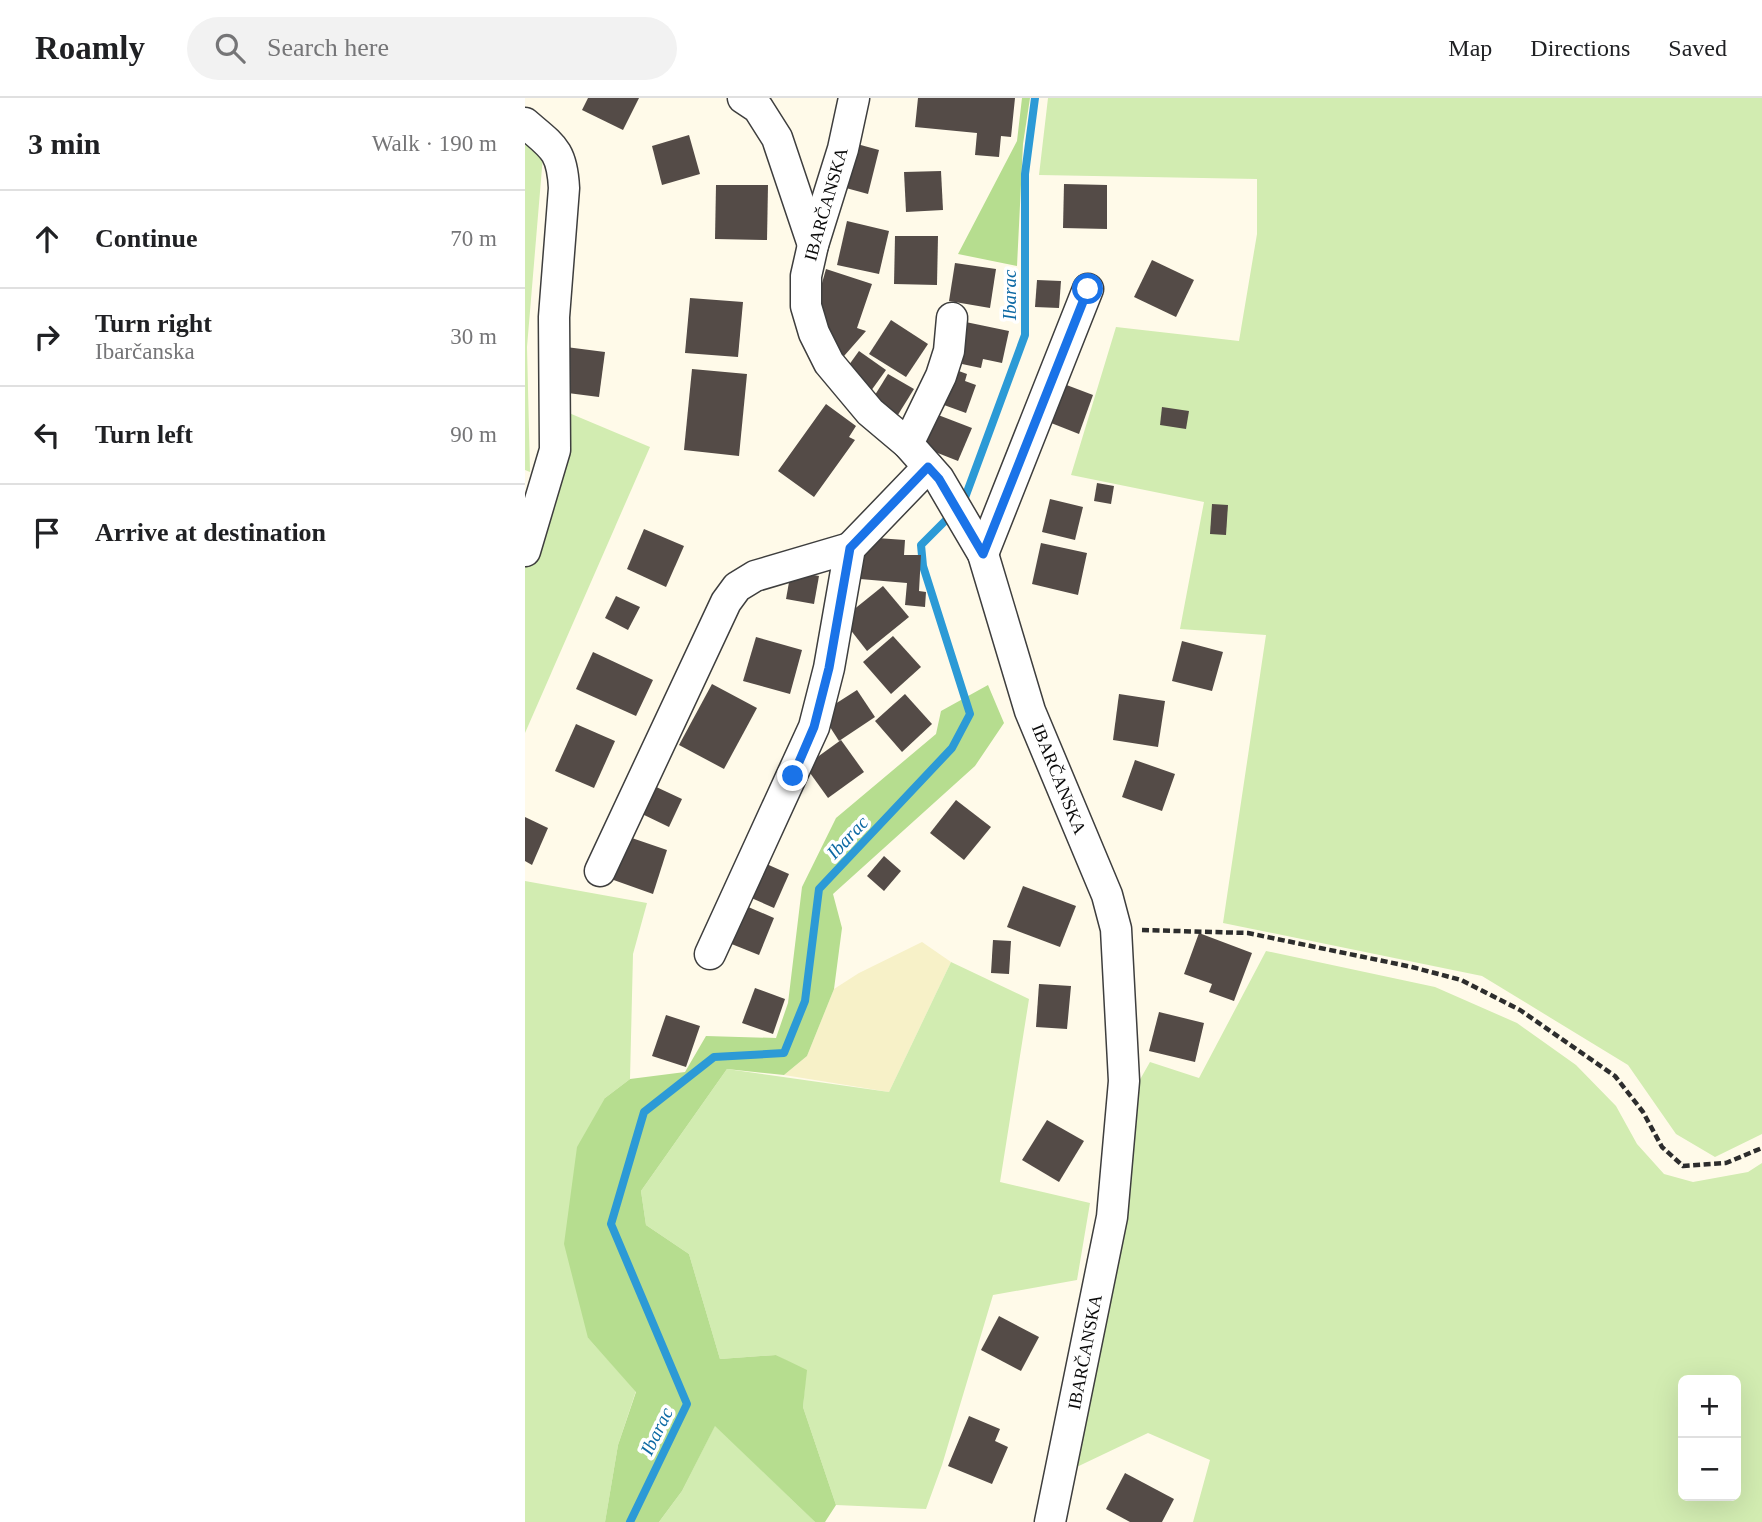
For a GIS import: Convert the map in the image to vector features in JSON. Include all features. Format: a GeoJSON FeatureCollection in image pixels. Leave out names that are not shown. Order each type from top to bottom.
{"type":"FeatureCollection","features":[{"type":"Feature","properties":{"kind":"street"},"geometry":{"type":"LineString","coordinates":[[743,98],[758,108],[777,138],[813,245]]}},
{"type":"Feature","properties":{"kind":"street","name":"IBARČANSKA"},"geometry":{"type":"LineString","coordinates":[[854,98],[843,149],[806,276],[806,306],[814,333],[829,363],[870,412],[908,444],[933,473],[983,554],[1030,711],[1107,895],[1116,929],[1124,1081],[1112,1217],[1050,1522]]}},
{"type":"Feature","properties":{"kind":"street"},"geometry":{"type":"LineString","coordinates":[[525,123],[559,155],[564,188],[554,317],[555,450],[525,551]]}},
{"type":"Feature","properties":{"kind":"street"},"geometry":{"type":"LineString","coordinates":[[983,554],[1088,289]]}},
{"type":"Feature","properties":{"kind":"street"},"geometry":{"type":"LineString","coordinates":[[908,444],[941,376],[949,351],[952,318]]}},
{"type":"Feature","properties":{"kind":"street"},"geometry":{"type":"LineString","coordinates":[[600,871],[726,602],[737,587],[755,576],[850,548],[933,473]]}},
{"type":"Feature","properties":{"kind":"street"},"geometry":{"type":"LineString","coordinates":[[710,954],[814,727],[829,668],[850,548]]}},
{"type":"Feature","properties":{"kind":"path"},"geometry":{"type":"LineString","coordinates":[[1116,929],[1248,933],[1412,967],[1461,981],[1520,1010],[1615,1076],[1643,1112],[1662,1147],[1683,1166],[1726,1163],[1762,1148]]}},
{"type":"Feature","properties":{"kind":"shaded area"},"geometry":{"type":"Polygon","coordinates":[[[922,942],[951,962],[889,1092],[784,1075],[807,1056],[834,989],[859,973],[922,942]]]}},
{"type":"Feature","properties":{"kind":"green space"},"geometry":{"type":"Polygon","coordinates":[[[1022,98],[1030,98],[1023,144],[1017,266],[958,254],[1017,141],[1022,98]]]}},
{"type":"Feature","properties":{"kind":"green space"},"geometry":{"type":"Polygon","coordinates":[[[1048,98],[1762,98],[1762,1134],[1715,1157],[1676,1134],[1628,1065],[1482,976],[1223,923],[1266,635],[1180,629],[1204,502],[1071,475],[1116,327],[1239,341],[1257,234],[1257,179],[1039,175],[1048,98]]]}},
{"type":"Feature","properties":{"kind":"green space"},"geometry":{"type":"Polygon","coordinates":[[[525,138],[543,156],[527,347],[530,472],[525,470],[525,138]]]}},
{"type":"Feature","properties":{"kind":"green space"},"geometry":{"type":"Polygon","coordinates":[[[569,413],[650,447],[525,733],[525,554],[569,413]]]}},
{"type":"Feature","properties":{"kind":"green space"},"geometry":{"type":"Polygon","coordinates":[[[988,685],[1004,723],[975,766],[833,894],[842,928],[834,989],[807,1056],[784,1075],[727,1069],[641,1191],[646,1225],[689,1254],[720,1359],[776,1355],[807,1370],[803,1407],[836,1505],[825,1522],[815,1522],[715,1426],[682,1491],[659,1522],[605,1522],[618,1445],[636,1392],[588,1338],[564,1244],[577,1147],[605,1098],[630,1079],[685,1072],[706,1036],[776,1038],[788,1003],[802,887],[836,818],[936,734],[941,711],[988,685]]]}},
{"type":"Feature","properties":{"kind":"green space"},"geometry":{"type":"Polygon","coordinates":[[[525,881],[647,903],[633,954],[630,1079],[605,1098],[588,1338],[636,1391],[618,1445],[605,1522],[525,1522],[525,881]]]}},
{"type":"Feature","properties":{"kind":"green space"},"geometry":{"type":"Polygon","coordinates":[[[1266,951],[1435,987],[1517,1023],[1576,1065],[1616,1106],[1637,1144],[1664,1174],[1693,1182],[1748,1172],[1762,1163],[1762,1522],[1193,1522],[1210,1460],[1148,1433],[1062,1474],[1126,1104],[1150,1062],[1199,1078],[1266,951]]]}},
{"type":"Feature","properties":{"kind":"green space"},"geometry":{"type":"Polygon","coordinates":[[[951,962],[1029,999],[1000,1182],[1090,1203],[1077,1280],[993,1295],[942,1465],[926,1509],[836,1505],[803,1407],[806,1371],[776,1355],[720,1359],[689,1254],[646,1225],[641,1191],[727,1069],[889,1092],[951,962]]]}},
{"type":"Feature","properties":{"kind":"green space"},"geometry":{"type":"Polygon","coordinates":[[[715,1425],[815,1522],[659,1522],[682,1491],[715,1425]]]}},
{"type":"Feature","properties":{"kind":"building"},"geometry":{"type":"Polygon","coordinates":[[[588,98],[639,98],[623,130],[582,110],[588,98]]]}},
{"type":"Feature","properties":{"kind":"building"},"geometry":{"type":"Polygon","coordinates":[[[918,98],[1015,98],[1011,137],[1001,136],[999,157],[975,155],[977,133],[915,127],[918,98]]]}},
{"type":"Feature","properties":{"kind":"building"},"geometry":{"type":"Polygon","coordinates":[[[689,135],[700,174],[662,185],[652,146],[689,135]]]}},
{"type":"Feature","properties":{"kind":"building"},"geometry":{"type":"Polygon","coordinates":[[[846,141],[879,150],[868,194],[835,185],[846,141]]]}},
{"type":"Feature","properties":{"kind":"building"},"geometry":{"type":"Polygon","coordinates":[[[941,171],[943,210],[906,212],[904,172],[941,171]]]}},
{"type":"Feature","properties":{"kind":"building"},"geometry":{"type":"Polygon","coordinates":[[[1064,184],[1107,185],[1107,229],[1063,228],[1064,184]]]}},
{"type":"Feature","properties":{"kind":"building"},"geometry":{"type":"Polygon","coordinates":[[[716,185],[768,185],[767,240],[715,239],[716,185]]]}},
{"type":"Feature","properties":{"kind":"building"},"geometry":{"type":"Polygon","coordinates":[[[847,221],[889,231],[879,274],[837,265],[847,221]]]}},
{"type":"Feature","properties":{"kind":"building"},"geometry":{"type":"Polygon","coordinates":[[[895,236],[938,236],[937,285],[894,284],[895,236]]]}},
{"type":"Feature","properties":{"kind":"building"},"geometry":{"type":"Polygon","coordinates":[[[1152,260],[1194,280],[1176,317],[1134,297],[1152,260]]]}},
{"type":"Feature","properties":{"kind":"building"},"geometry":{"type":"Polygon","coordinates":[[[955,263],[996,269],[990,308],[949,301],[955,263]]]}},
{"type":"Feature","properties":{"kind":"building"},"geometry":{"type":"Polygon","coordinates":[[[826,269],[872,284],[857,328],[866,331],[837,364],[811,322],[826,269]]]}},
{"type":"Feature","properties":{"kind":"building"},"geometry":{"type":"Polygon","coordinates":[[[1037,280],[1061,281],[1059,308],[1035,307],[1037,280]]]}},
{"type":"Feature","properties":{"kind":"building"},"geometry":{"type":"Polygon","coordinates":[[[690,298],[743,302],[738,357],[685,353],[690,298]]]}},
{"type":"Feature","properties":{"kind":"building"},"geometry":{"type":"Polygon","coordinates":[[[891,320],[928,344],[906,377],[869,354],[891,320]]]}},
{"type":"Feature","properties":{"kind":"building"},"geometry":{"type":"Polygon","coordinates":[[[956,320],[1009,331],[1002,363],[983,359],[981,368],[962,364],[963,357],[949,354],[956,320]]]}},
{"type":"Feature","properties":{"kind":"building"},"geometry":{"type":"Polygon","coordinates":[[[566,347],[605,352],[599,397],[560,392],[566,347]]]}},
{"type":"Feature","properties":{"kind":"building"},"geometry":{"type":"Polygon","coordinates":[[[859,351],[886,370],[868,395],[841,376],[859,351]]]}},
{"type":"Feature","properties":{"kind":"building"},"geometry":{"type":"Polygon","coordinates":[[[945,366],[967,374],[965,381],[976,385],[966,413],[933,401],[945,366]]]}},
{"type":"Feature","properties":{"kind":"building"},"geometry":{"type":"Polygon","coordinates":[[[692,369],[747,374],[739,456],[684,450],[692,369]]]}},
{"type":"Feature","properties":{"kind":"building"},"geometry":{"type":"Polygon","coordinates":[[[888,374],[914,389],[896,418],[870,403],[888,374]]]}},
{"type":"Feature","properties":{"kind":"building"},"geometry":{"type":"Polygon","coordinates":[[[1056,381],[1093,395],[1079,434],[1041,419],[1056,381]]]}},
{"type":"Feature","properties":{"kind":"building"},"geometry":{"type":"Polygon","coordinates":[[[826,404],[856,426],[849,437],[855,440],[814,497],[778,471],[826,404]]]}},
{"type":"Feature","properties":{"kind":"building"},"geometry":{"type":"Polygon","coordinates":[[[1162,407],[1189,411],[1186,429],[1160,425],[1162,407]]]}},
{"type":"Feature","properties":{"kind":"building"},"geometry":{"type":"Polygon","coordinates":[[[933,413],[972,428],[958,461],[920,446],[933,413]]]}},
{"type":"Feature","properties":{"kind":"building"},"geometry":{"type":"Polygon","coordinates":[[[1097,483],[1114,486],[1111,504],[1094,501],[1097,483]]]}},
{"type":"Feature","properties":{"kind":"building"},"geometry":{"type":"Polygon","coordinates":[[[1050,499],[1083,507],[1075,540],[1042,532],[1050,499]]]}},
{"type":"Feature","properties":{"kind":"building"},"geometry":{"type":"Polygon","coordinates":[[[1212,504],[1228,505],[1226,535],[1210,534],[1212,504]]]}},
{"type":"Feature","properties":{"kind":"building"},"geometry":{"type":"Polygon","coordinates":[[[644,529],[684,546],[666,587],[627,569],[644,529]]]}},
{"type":"Feature","properties":{"kind":"building"},"geometry":{"type":"Polygon","coordinates":[[[863,537],[905,540],[904,555],[921,555],[919,591],[926,592],[925,607],[905,605],[907,583],[860,579],[863,537]]]}},
{"type":"Feature","properties":{"kind":"building"},"geometry":{"type":"Polygon","coordinates":[[[1041,543],[1087,553],[1078,595],[1032,584],[1041,543]]]}},
{"type":"Feature","properties":{"kind":"building"},"geometry":{"type":"Polygon","coordinates":[[[791,571],[819,576],[814,604],[786,599],[791,571]]]}},
{"type":"Feature","properties":{"kind":"building"},"geometry":{"type":"Polygon","coordinates":[[[883,586],[909,617],[867,651],[842,619],[883,586]]]}},
{"type":"Feature","properties":{"kind":"building"},"geometry":{"type":"Polygon","coordinates":[[[616,596],[640,607],[628,630],[605,618],[616,596]]]}},
{"type":"Feature","properties":{"kind":"building"},"geometry":{"type":"Polygon","coordinates":[[[893,636],[921,667],[891,694],[863,662],[893,636]]]}},
{"type":"Feature","properties":{"kind":"building"},"geometry":{"type":"Polygon","coordinates":[[[756,637],[802,650],[790,694],[743,681],[756,637]]]}},
{"type":"Feature","properties":{"kind":"building"},"geometry":{"type":"Polygon","coordinates":[[[1182,641],[1223,652],[1212,691],[1172,681],[1182,641]]]}},
{"type":"Feature","properties":{"kind":"building"},"geometry":{"type":"Polygon","coordinates":[[[593,652],[653,680],[636,716],[576,689],[593,652]]]}},
{"type":"Feature","properties":{"kind":"building"},"geometry":{"type":"Polygon","coordinates":[[[712,684],[757,708],[724,769],[679,745],[712,684]]]}},
{"type":"Feature","properties":{"kind":"building"},"geometry":{"type":"Polygon","coordinates":[[[857,690],[875,717],[839,741],[821,713],[857,690]]]}},
{"type":"Feature","properties":{"kind":"building"},"geometry":{"type":"Polygon","coordinates":[[[905,694],[932,724],[902,752],[875,721],[905,694]]]}},
{"type":"Feature","properties":{"kind":"building"},"geometry":{"type":"Polygon","coordinates":[[[1119,694],[1165,701],[1158,747],[1113,740],[1119,694]]]}},
{"type":"Feature","properties":{"kind":"building"},"geometry":{"type":"Polygon","coordinates":[[[576,724],[615,741],[594,788],[555,771],[576,724]]]}},
{"type":"Feature","properties":{"kind":"building"},"geometry":{"type":"Polygon","coordinates":[[[841,740],[864,772],[828,798],[805,766],[841,740]]]}},
{"type":"Feature","properties":{"kind":"building"},"geometry":{"type":"Polygon","coordinates":[[[1135,760],[1175,774],[1162,811],[1122,797],[1135,760]]]}},
{"type":"Feature","properties":{"kind":"building"},"geometry":{"type":"Polygon","coordinates":[[[652,785],[682,799],[669,827],[640,813],[652,785]]]}},
{"type":"Feature","properties":{"kind":"building"},"geometry":{"type":"Polygon","coordinates":[[[956,800],[991,827],[964,860],[930,833],[956,800]]]}},
{"type":"Feature","properties":{"kind":"building"},"geometry":{"type":"Polygon","coordinates":[[[525,817],[548,828],[532,865],[525,861],[525,817]]]}},
{"type":"Feature","properties":{"kind":"building"},"geometry":{"type":"Polygon","coordinates":[[[623,835],[667,850],[653,894],[608,878],[623,835]]]}},
{"type":"Feature","properties":{"kind":"building"},"geometry":{"type":"Polygon","coordinates":[[[884,856],[901,871],[884,891],[867,876],[884,856]]]}},
{"type":"Feature","properties":{"kind":"building"},"geometry":{"type":"Polygon","coordinates":[[[755,859],[789,874],[774,908],[740,893],[755,859]]]}},
{"type":"Feature","properties":{"kind":"building"},"geometry":{"type":"Polygon","coordinates":[[[1023,886],[1076,906],[1060,947],[1007,927],[1023,886]]]}},
{"type":"Feature","properties":{"kind":"building"},"geometry":{"type":"Polygon","coordinates":[[[739,903],[774,918],[759,955],[724,941],[739,903]]]}},
{"type":"Feature","properties":{"kind":"building"},"geometry":{"type":"Polygon","coordinates":[[[1199,933],[1252,953],[1234,1001],[1209,992],[1212,984],[1184,974],[1199,933]]]}},
{"type":"Feature","properties":{"kind":"building"},"geometry":{"type":"Polygon","coordinates":[[[993,940],[1011,941],[1009,974],[991,973],[993,940]]]}},
{"type":"Feature","properties":{"kind":"building"},"geometry":{"type":"Polygon","coordinates":[[[1039,984],[1071,986],[1067,1029],[1036,1027],[1039,984]]]}},
{"type":"Feature","properties":{"kind":"building"},"geometry":{"type":"Polygon","coordinates":[[[755,988],[785,999],[773,1034],[742,1023],[755,988]]]}},
{"type":"Feature","properties":{"kind":"building"},"geometry":{"type":"Polygon","coordinates":[[[1159,1012],[1204,1023],[1195,1062],[1149,1051],[1159,1012]]]}},
{"type":"Feature","properties":{"kind":"building"},"geometry":{"type":"Polygon","coordinates":[[[666,1015],[700,1026],[686,1067],[652,1056],[666,1015]]]}},
{"type":"Feature","properties":{"kind":"building"},"geometry":{"type":"Polygon","coordinates":[[[1047,1120],[1084,1141],[1059,1182],[1022,1160],[1047,1120]]]}},
{"type":"Feature","properties":{"kind":"building"},"geometry":{"type":"Polygon","coordinates":[[[999,1316],[1039,1337],[1021,1371],[981,1350],[999,1316]]]}},
{"type":"Feature","properties":{"kind":"building"},"geometry":{"type":"Polygon","coordinates":[[[969,1416],[1000,1429],[995,1441],[1008,1447],[992,1484],[948,1466],[969,1416]]]}},
{"type":"Feature","properties":{"kind":"building"},"geometry":{"type":"Polygon","coordinates":[[[1125,1473],[1174,1499],[1162,1522],[1130,1522],[1106,1509],[1125,1473]]]}},
{"type":"Feature","properties":{"kind":"waterway","name":"Ibarac"},"geometry":{"type":"LineString","coordinates":[[963,503],[1025,335],[1025,174],[1035,98]]}},
{"type":"Feature","properties":{"kind":"waterway","name":"Ibarac"},"geometry":{"type":"LineString","coordinates":[[630,1522],[687,1404],[611,1224],[644,1112],[714,1057],[784,1053],[805,1001],[819,889],[952,748],[970,714],[923,566],[921,545],[954,512]]}},
{"type":"Feature","properties":{"kind":"route"},"geometry":{"type":"LineString","coordinates":[[793,776],[814,727],[829,668],[850,548],[928,467],[939,479],[983,554],[1088,289]]}}]}
